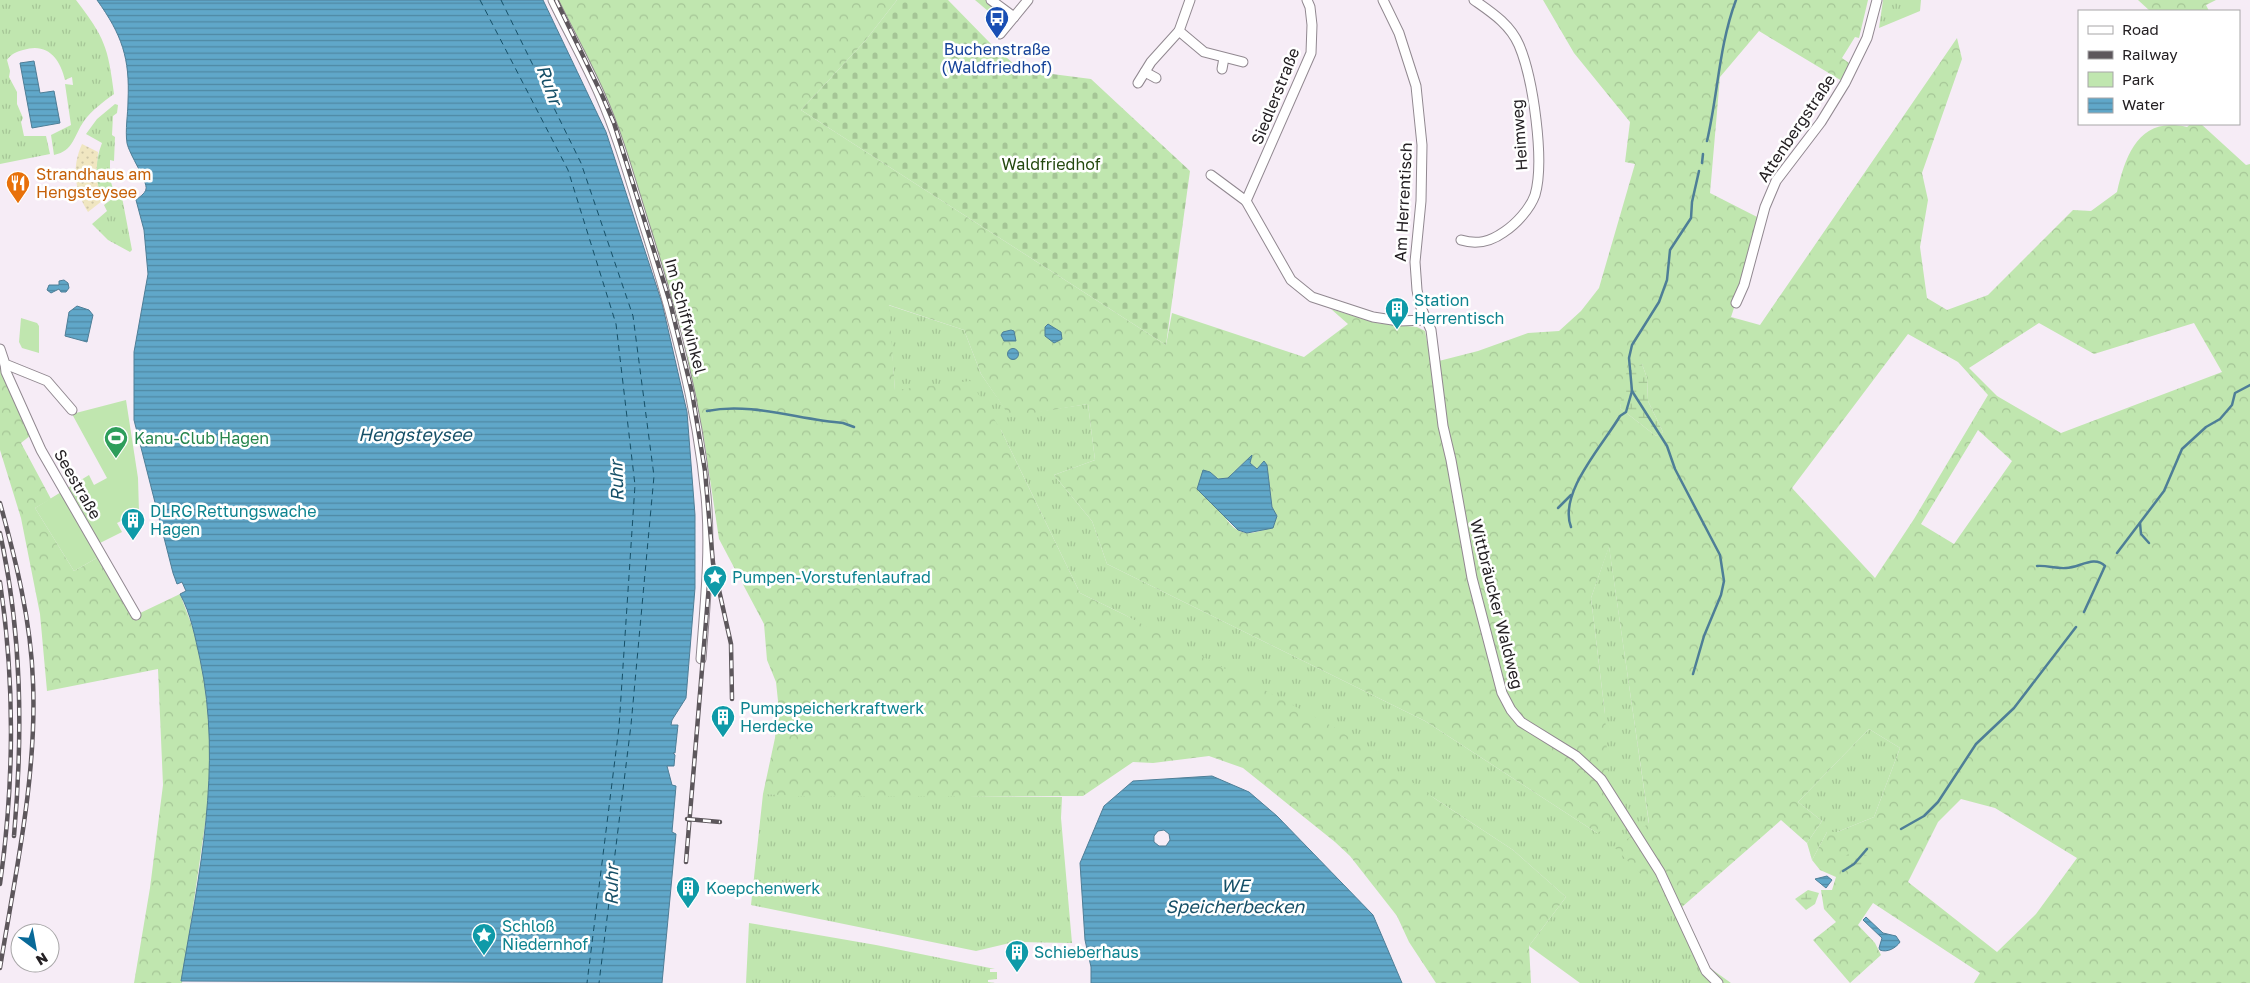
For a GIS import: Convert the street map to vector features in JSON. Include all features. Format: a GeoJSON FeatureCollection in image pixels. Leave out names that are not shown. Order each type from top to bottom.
{"type":"FeatureCollection","features":[{"type":"Feature","properties":{"kind":"street","name":"Im Schiffwinkel"},"geometry":{"type":"LineString","coordinates":[[552,0],[599,93],[616,134],[668,302],[684,362],[694,409],[706,498],[709,559],[701,659]]}},
{"type":"Feature","properties":{"kind":"street"},"geometry":{"type":"LineString","coordinates":[[991,0],[1014,17]]}},
{"type":"Feature","properties":{"kind":"street"},"geometry":{"type":"LineString","coordinates":[[1000,34],[1028,0]]}},
{"type":"Feature","properties":{"kind":"street"},"geometry":{"type":"LineString","coordinates":[[1138,83],[1179,31],[1190,0]]}},
{"type":"Feature","properties":{"kind":"street","name":"Siedlerstraße"},"geometry":{"type":"LineString","coordinates":[[1246,201],[1311,52],[1312,25],[1310,7],[1307,0]]}},
{"type":"Feature","properties":{"kind":"street","name":"Am Herrentisch"},"geometry":{"type":"LineString","coordinates":[[1383,0],[1399,33],[1416,86],[1422,145],[1421,201],[1415,262],[1418,297],[1432,335]]}},
{"type":"Feature","properties":{"kind":"street","name":"Heimweg"},"geometry":{"type":"LineString","coordinates":[[1461,240],[1473,244],[1480,243],[1510,228],[1531,202],[1538,175],[1535,110],[1519,45],[1513,34],[1496,15],[1474,0]]}},
{"type":"Feature","properties":{"kind":"street","name":"Attenbergstraße"},"geometry":{"type":"LineString","coordinates":[[1736,303],[1744,285],[1765,207],[1776,181],[1821,122],[1845,83],[1867,38],[1877,0]]}},
{"type":"Feature","properties":{"kind":"street"},"geometry":{"type":"LineString","coordinates":[[1179,31],[1204,52],[1243,62]]}},
{"type":"Feature","properties":{"kind":"street"},"geometry":{"type":"LineString","coordinates":[[1222,69],[1224,58]]}},
{"type":"Feature","properties":{"kind":"street"},"geometry":{"type":"LineString","coordinates":[[1145,72],[1156,78]]}},
{"type":"Feature","properties":{"kind":"street"},"geometry":{"type":"LineString","coordinates":[[1211,175],[1246,201],[1290,280],[1312,297],[1373,317],[1399,321],[1426,320]]}},
{"type":"Feature","properties":{"kind":"street","name":"Wittbräucker Waldweg"},"geometry":{"type":"LineString","coordinates":[[1432,335],[1443,426],[1472,578],[1502,694],[1511,710],[1522,722],[1576,756],[1601,779],[1660,872],[1702,965],[1718,983]]}},
{"type":"Feature","properties":{"kind":"street","name":"Seestraße"},"geometry":{"type":"LineString","coordinates":[[0,349],[6,372],[41,450],[136,615]]}},
{"type":"Feature","properties":{"kind":"street"},"geometry":{"type":"LineString","coordinates":[[5,364],[47,381],[72,410]]}},
{"type":"Feature","properties":{"kind":"green space"},"geometry":{"type":"Polygon","coordinates":[[[0,0],[76,0],[104,44],[110,65],[114,94],[91,113],[84,121],[70,146],[61,153],[54,155],[51,135],[71,125],[65,84],[73,85],[72,77],[65,80],[60,65],[46,50],[31,48],[16,52],[7,60],[10,71],[9,77],[17,92],[17,104],[23,118],[21,122],[24,136],[46,136],[50,154],[0,164],[0,0]]]}},
{"type":"Feature","properties":{"kind":"green space"},"geometry":{"type":"Polygon","coordinates":[[[558,0],[897,0],[865,41],[801,110],[1166,345],[1172,313],[1304,357],[1348,324],[1331,309],[1376,323],[1417,327],[1425,331],[1431,363],[1478,351],[1528,333],[1559,331],[1581,311],[1599,288],[1635,164],[1625,162],[1630,122],[1574,53],[1543,0],[1868,0],[1859,38],[1855,37],[1842,58],[1849,63],[1842,81],[1759,31],[1720,77],[1710,193],[1763,220],[1731,317],[1760,325],[1957,38],[1962,59],[1922,173],[1928,200],[1920,247],[1927,298],[1947,310],[1988,295],[2073,210],[2091,211],[2117,192],[2131,151],[2147,132],[2158,127],[2171,125],[2187,127],[2190,125],[2202,125],[2246,165],[2250,164],[2250,983],[1974,983],[1980,973],[1873,903],[1858,925],[1875,943],[1881,955],[1850,983],[1813,940],[1836,922],[1824,909],[1821,890],[1832,890],[1836,877],[1820,870],[1812,860],[1827,832],[1837,832],[1874,817],[1900,748],[1869,729],[1798,802],[1822,821],[1807,843],[1781,820],[1682,907],[1667,901],[1615,848],[1649,823],[1609,547],[1591,598],[1605,714],[1611,826],[1597,833],[1425,721],[1107,564],[1092,521],[1054,475],[1095,460],[1088,404],[1010,417],[981,374],[964,330],[889,305],[895,390],[970,381],[1001,430],[1080,593],[1125,615],[1339,730],[1434,798],[1513,850],[1566,897],[1529,946],[1531,983],[1436,983],[1409,942],[1397,916],[1350,856],[1243,768],[1209,756],[1153,763],[1133,762],[1083,796],[796,796],[763,794],[775,738],[778,701],[776,682],[767,660],[764,624],[719,539],[704,439],[683,336],[621,136],[558,0]],[[2039,323],[1969,368],[1997,396],[2061,433],[2222,372],[2194,323],[2094,354],[2039,323]],[[1908,334],[1792,488],[1875,578],[1914,519],[1988,395],[1958,362],[1908,334]],[[1642,364],[1624,391],[1620,408],[1656,436],[1663,432],[1648,401],[1647,378],[1642,364]],[[1978,430],[1921,524],[1954,544],[2012,461],[1978,430]],[[1251,456],[1228,478],[1217,479],[1210,472],[1220,508],[1230,524],[1237,530],[1246,533],[1273,527],[1277,516],[1272,507],[1267,466],[1264,462],[1257,469],[1250,463],[1251,456]],[[1961,799],[1938,822],[1908,882],[1997,952],[2036,914],[2077,858],[1995,808],[1961,799]]]}},
{"type":"Feature","properties":{"kind":"green space","name":"Waldfriedhof"},"geometry":{"type":"Polygon","coordinates":[[[897,0],[948,0],[991,44],[1021,70],[1091,79],[1190,171],[1166,345],[801,110],[865,41],[897,0]]]}},
{"type":"Feature","properties":{"kind":"green space"},"geometry":{"type":"Polygon","coordinates":[[[975,0],[987,0],[1002,12],[1003,20],[1001,22],[975,0]]]}},
{"type":"Feature","properties":{"kind":"green space"},"geometry":{"type":"Polygon","coordinates":[[[1883,0],[1921,0],[1920,11],[1879,28],[1883,0]]]}},
{"type":"Feature","properties":{"kind":"green space"},"geometry":{"type":"Polygon","coordinates":[[[2138,0],[2216,0],[2206,5],[2208,10],[2149,10],[2138,0]]]}},
{"type":"Feature","properties":{"kind":"green space"},"geometry":{"type":"Polygon","coordinates":[[[115,104],[118,105],[117,113],[113,116],[112,135],[115,137],[114,161],[110,160],[110,179],[114,192],[102,201],[96,172],[102,143],[86,134],[97,119],[115,104]]]}},
{"type":"Feature","properties":{"kind":"green space"},"geometry":{"type":"Polygon","coordinates":[[[121,192],[132,250],[130,252],[108,240],[92,224],[107,211],[104,205],[121,192]]]}},
{"type":"Feature","properties":{"kind":"green space"},"geometry":{"type":"Polygon","coordinates":[[[888,305],[964,330],[981,374],[1010,416],[1088,404],[1095,460],[1054,475],[1092,521],[1107,564],[1425,721],[1597,833],[1605,714],[1591,598],[1609,546],[1649,824],[1667,901],[1682,907],[1710,968],[1731,983],[1580,983],[1529,946],[1566,897],[1513,850],[1434,798],[1125,615],[1080,593],[1001,430],[895,390],[888,305]]]}},
{"type":"Feature","properties":{"kind":"green space"},"geometry":{"type":"Polygon","coordinates":[[[21,318],[37,323],[39,326],[39,353],[22,348],[19,342],[21,318]]]}},
{"type":"Feature","properties":{"kind":"green space"},"geometry":{"type":"Polygon","coordinates":[[[1642,364],[1647,378],[1648,401],[1663,432],[1656,436],[1620,408],[1626,373],[1642,364]]]}},
{"type":"Feature","properties":{"kind":"green space"},"geometry":{"type":"Polygon","coordinates":[[[0,365],[31,435],[21,443],[51,499],[35,508],[74,571],[102,555],[136,615],[180,594],[195,634],[204,678],[211,741],[209,797],[182,983],[134,983],[150,888],[163,785],[158,669],[47,691],[40,614],[21,518],[0,450],[0,365]]]}},
{"type":"Feature","properties":{"kind":"green space"},"geometry":{"type":"Polygon","coordinates":[[[126,400],[138,478],[139,512],[117,523],[122,532],[96,545],[102,555],[74,571],[35,508],[89,475],[94,485],[107,478],[72,414],[126,400]]]}},
{"type":"Feature","properties":{"kind":"green space"},"geometry":{"type":"Polygon","coordinates":[[[1869,729],[1900,748],[1874,817],[1837,832],[1827,832],[1812,860],[1807,843],[1822,821],[1798,802],[1869,729]]]}},
{"type":"Feature","properties":{"kind":"green space"},"geometry":{"type":"Polygon","coordinates":[[[763,794],[1062,797],[1061,818],[1072,943],[1014,942],[976,951],[751,905],[763,794]]]}},
{"type":"Feature","properties":{"kind":"green space"},"geometry":{"type":"Polygon","coordinates":[[[1854,848],[1869,857],[1855,871],[1839,863],[1854,848]]]}},
{"type":"Feature","properties":{"kind":"green space"},"geometry":{"type":"Polygon","coordinates":[[[1808,890],[1819,893],[1815,904],[1806,910],[1795,899],[1808,890]]]}},
{"type":"Feature","properties":{"kind":"green space"},"geometry":{"type":"Polygon","coordinates":[[[749,923],[876,945],[995,969],[990,969],[990,972],[997,972],[997,979],[988,980],[988,982],[995,983],[746,983],[749,923]]]}},
{"type":"Feature","properties":{"kind":"sand"},"geometry":{"type":"Polygon","coordinates":[[[82,144],[98,152],[96,177],[102,201],[88,212],[77,188],[76,179],[76,162],[82,144]]]}},
{"type":"Feature","properties":{"kind":"water","name":"Hengsteysee"},"geometry":{"type":"Polygon","coordinates":[[[97,0],[543,0],[606,132],[662,303],[687,412],[695,515],[695,588],[686,698],[672,720],[671,725],[678,725],[675,753],[673,753],[675,755],[674,766],[667,766],[672,785],[676,786],[672,832],[676,834],[662,983],[181,981],[206,821],[209,780],[207,699],[194,634],[180,594],[186,591],[182,582],[177,584],[173,573],[134,420],[134,352],[148,274],[144,230],[136,200],[146,189],[146,185],[127,143],[128,72],[126,59],[113,24],[97,0]]]}},
{"type":"Feature","properties":{"kind":"water"},"geometry":{"type":"Polygon","coordinates":[[[34,61],[40,93],[54,91],[60,123],[32,128],[20,63],[34,61]]]}},
{"type":"Feature","properties":{"kind":"water"},"geometry":{"type":"Polygon","coordinates":[[[64,280],[68,283],[69,288],[66,292],[61,292],[59,289],[51,293],[47,290],[49,285],[59,285],[59,281],[64,280]]]}},
{"type":"Feature","properties":{"kind":"water"},"geometry":{"type":"Polygon","coordinates":[[[77,306],[89,310],[93,315],[87,342],[65,336],[69,312],[77,306]]]}},
{"type":"Feature","properties":{"kind":"water"},"geometry":{"type":"Polygon","coordinates":[[[1048,324],[1061,332],[1062,339],[1054,343],[1045,336],[1045,327],[1048,324]]]}},
{"type":"Feature","properties":{"kind":"water"},"geometry":{"type":"Polygon","coordinates":[[[1014,331],[1016,341],[1004,341],[1001,335],[1003,332],[1014,331]]]}},
{"type":"Feature","properties":{"kind":"water"},"geometry":{"type":"Polygon","coordinates":[[[1013,348],[1019,354],[1013,360],[1007,354],[1013,348]]]}},
{"type":"Feature","properties":{"kind":"water"},"geometry":{"type":"Polygon","coordinates":[[[1252,455],[1250,463],[1257,469],[1264,461],[1267,465],[1272,507],[1277,516],[1273,528],[1247,533],[1238,530],[1197,489],[1203,470],[1210,472],[1218,479],[1228,478],[1252,455]]]}},
{"type":"Feature","properties":{"kind":"water","name":"WE Speicherbecken"},"geometry":{"type":"Polygon","coordinates":[[[1212,776],[1249,792],[1277,816],[1373,915],[1402,983],[1091,983],[1091,967],[1085,940],[1080,863],[1104,806],[1133,781],[1212,776]],[[1164,830],[1158,831],[1154,836],[1154,842],[1159,846],[1166,846],[1170,840],[1169,834],[1164,830]]]}},
{"type":"Feature","properties":{"kind":"water"},"geometry":{"type":"Polygon","coordinates":[[[1827,876],[1832,880],[1826,888],[1815,879],[1827,876]]]}},
{"type":"Feature","properties":{"kind":"water"},"geometry":{"type":"Polygon","coordinates":[[[1866,917],[1883,933],[1896,936],[1900,942],[1894,948],[1880,950],[1882,938],[1863,920],[1866,917]]]}},
{"type":"Feature","properties":{"kind":"waterway"},"geometry":{"type":"LineString","coordinates":[[1707,141],[1722,52],[1736,0]]}},
{"type":"Feature","properties":{"kind":"waterway"},"geometry":{"type":"LineString","coordinates":[[1702,163],[1703,154]]}},
{"type":"Feature","properties":{"kind":"waterway"},"geometry":{"type":"LineString","coordinates":[[1571,527],[1569,514],[1571,499],[1576,485],[1620,416],[1626,412],[1632,391],[1629,358],[1632,345],[1659,302],[1667,280],[1670,250],[1691,218],[1692,202],[1699,171]]}},
{"type":"Feature","properties":{"kind":"waterway"},"geometry":{"type":"LineString","coordinates":[[2117,553],[2164,491],[2182,449],[2206,427],[2220,419],[2232,405],[2235,393],[2250,385]]}},
{"type":"Feature","properties":{"kind":"waterway"},"geometry":{"type":"LineString","coordinates":[[1632,391],[1667,446],[1675,469],[1720,555],[1724,581],[1721,595],[1704,636],[1693,674]]}},
{"type":"Feature","properties":{"kind":"waterway"},"geometry":{"type":"LineString","coordinates":[[707,411],[724,409],[758,410],[843,423],[854,427]]}},
{"type":"Feature","properties":{"kind":"waterway"},"geometry":{"type":"LineString","coordinates":[[1558,508],[1571,495]]}},
{"type":"Feature","properties":{"kind":"waterway"},"geometry":{"type":"LineString","coordinates":[[2140,523],[2141,534],[2149,543]]}},
{"type":"Feature","properties":{"kind":"waterway"},"geometry":{"type":"LineString","coordinates":[[2037,566],[2066,568],[2091,562],[2101,563],[2105,566],[2084,612]]}},
{"type":"Feature","properties":{"kind":"waterway"},"geometry":{"type":"LineString","coordinates":[[1901,829],[1924,816],[1938,802],[1976,744],[2014,708],[2076,627]]}},
{"type":"Feature","properties":{"kind":"waterway"},"geometry":{"type":"LineString","coordinates":[[1843,871],[1854,864],[1867,849]]}},
{"type":"Feature","properties":{"kind":"ferry route"},"geometry":{"type":"LineString","coordinates":[[480,0],[568,170],[616,324],[635,485],[619,727],[587,983]]}},
{"type":"Feature","properties":{"kind":"ferry route"},"geometry":{"type":"LineString","coordinates":[[501,0],[581,163],[633,316],[654,476],[631,725],[599,983]]}},
{"type":"Feature","properties":{"kind":"railway"},"geometry":{"type":"LineString","coordinates":[[556,0],[614,123],[670,302],[692,392],[705,471],[713,563],[731,644],[732,699]]}},
{"type":"Feature","properties":{"kind":"railway"},"geometry":{"type":"LineString","coordinates":[[0,503],[26,614],[33,682],[32,754],[24,826],[0,968]]}},
{"type":"Feature","properties":{"kind":"railway"},"geometry":{"type":"LineString","coordinates":[[0,533],[13,609],[19,684],[19,760],[14,836]]}},
{"type":"Feature","properties":{"kind":"railway"},"geometry":{"type":"LineString","coordinates":[[686,862],[710,573]]}},
{"type":"Feature","properties":{"kind":"railway"},"geometry":{"type":"LineString","coordinates":[[0,582],[8,657],[11,733],[8,809],[0,884]]}},
{"type":"Feature","properties":{"kind":"railway"},"geometry":{"type":"LineString","coordinates":[[687,819],[720,822]]}},
{"type":"Feature","properties":{"kind":"place","name":"Buchenstraße (Waldfriedhof)"},"geometry":{"type":"Point","coordinates":[997,39]}},
{"type":"Feature","properties":{"kind":"place","name":"Strandhaus am Hengsteysee"},"geometry":{"type":"Point","coordinates":[18,204]}},
{"type":"Feature","properties":{"kind":"place","name":"Station Herrentisch"},"geometry":{"type":"Point","coordinates":[1397,330]}},
{"type":"Feature","properties":{"kind":"place","name":"Kanu-Club Hagen"},"geometry":{"type":"Point","coordinates":[116,459]}},
{"type":"Feature","properties":{"kind":"place","name":"DLRG Rettungswache Hagen"},"geometry":{"type":"Point","coordinates":[133,541]}},
{"type":"Feature","properties":{"kind":"place","name":"Pumpen-Vorstufenlaufrad"},"geometry":{"type":"Point","coordinates":[715,598]}},
{"type":"Feature","properties":{"kind":"place","name":"Pumpspeicherkraftwerk Herdecke"},"geometry":{"type":"Point","coordinates":[723,738]}},
{"type":"Feature","properties":{"kind":"place","name":"Koepchenwerk"},"geometry":{"type":"Point","coordinates":[688,909]}},
{"type":"Feature","properties":{"kind":"place","name":"Schloß Niedernhof"},"geometry":{"type":"Point","coordinates":[484,956]}},
{"type":"Feature","properties":{"kind":"place","name":"Schieberhaus"},"geometry":{"type":"Point","coordinates":[1017,973]}},
{"type":"Feature","properties":{"kind":"water label","name":"Ruhr"},"geometry":{"type":"Point","coordinates":[549,85]}},
{"type":"Feature","properties":{"kind":"water label","name":"Ruhr"},"geometry":{"type":"Point","coordinates":[617,481]}},
{"type":"Feature","properties":{"kind":"water label","name":"Ruhr"},"geometry":{"type":"Point","coordinates":[612,885]}}]}
